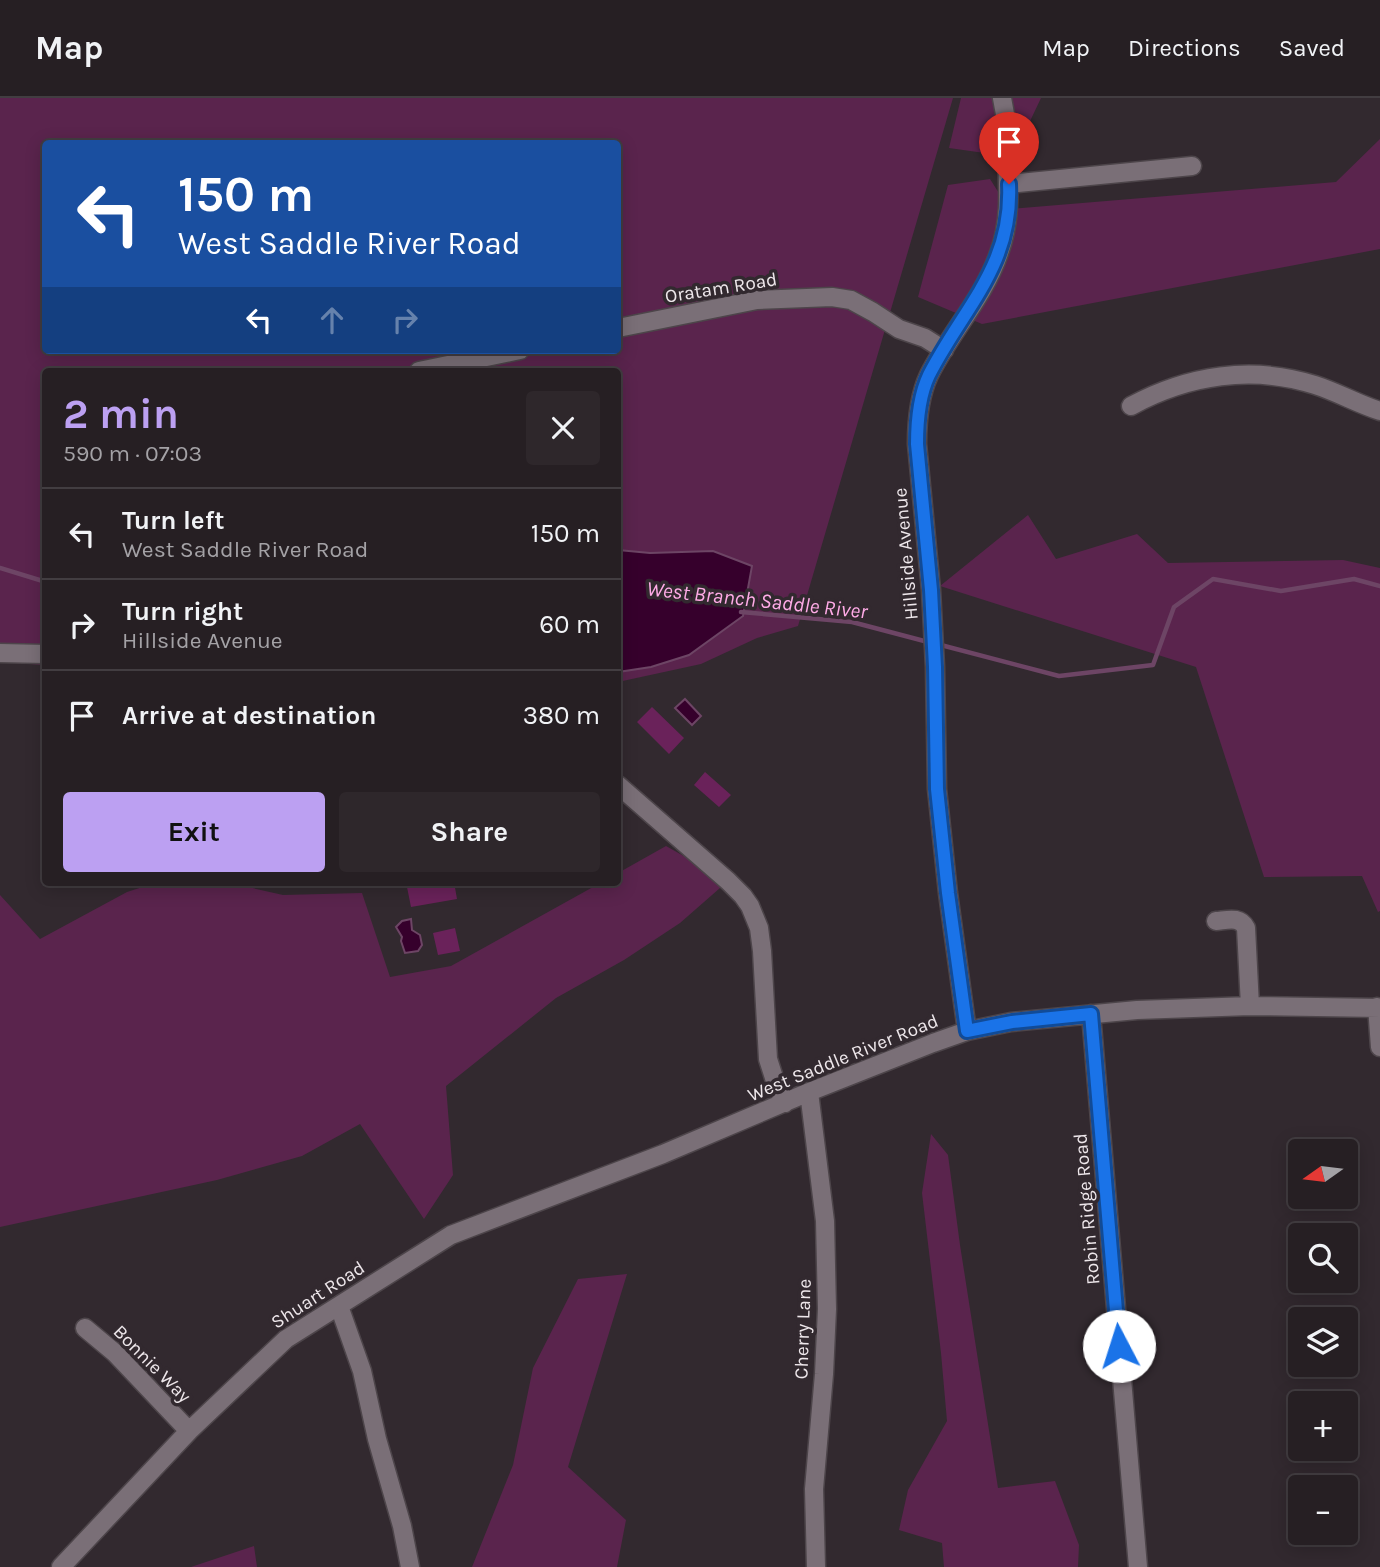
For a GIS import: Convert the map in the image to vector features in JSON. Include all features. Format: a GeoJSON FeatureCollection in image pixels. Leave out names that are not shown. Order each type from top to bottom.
{"type":"FeatureCollection","features":[{"type":"Feature","properties":{"kind":"street","name":"Hillside Avenue"},"geometry":{"type":"LineString","coordinates":[[967,1031],[937,789],[935,667],[917,421],[928,377],[989,276],[1006,230],[1010,202],[1007,162],[1013,157],[1002,98]]}},
{"type":"Feature","properties":{"kind":"street"},"geometry":{"type":"LineString","coordinates":[[1009,184],[1192,166]]}},
{"type":"Feature","properties":{"kind":"street","name":"Oratam Road"},"geometry":{"type":"LineString","coordinates":[[621,327],[757,300],[832,297],[851,300],[899,329],[925,338],[944,350]]}},
{"type":"Feature","properties":{"kind":"street"},"geometry":{"type":"LineString","coordinates":[[433,368],[501,354]]}},
{"type":"Feature","properties":{"kind":"street"},"geometry":{"type":"LineString","coordinates":[[1131,406],[1176,385],[1202,378],[1229,374],[1260,374],[1316,385],[1380,411]]}},
{"type":"Feature","properties":{"kind":"street"},"geometry":{"type":"LineString","coordinates":[[0,653],[42,654]]}},
{"type":"Feature","properties":{"kind":"street"},"geometry":{"type":"LineString","coordinates":[[621,788],[728,881],[750,906],[759,929],[762,951],[768,1059],[785,1103]]}},
{"type":"Feature","properties":{"kind":"street"},"geometry":{"type":"LineString","coordinates":[[1216,921],[1236,919],[1243,923],[1250,1006]]}},
{"type":"Feature","properties":{"kind":"street","name":"West Saddle River Road"},"geometry":{"type":"LineString","coordinates":[[663,1154],[967,1031],[1012,1022],[1137,1010],[1250,1006],[1378,1007]]}},
{"type":"Feature","properties":{"kind":"street"},"geometry":{"type":"LineString","coordinates":[[1378,1007],[1380,1047]]}},
{"type":"Feature","properties":{"kind":"street","name":"Robin Ridge Road"},"geometry":{"type":"LineString","coordinates":[[1091,1014],[1138,1567]]}},
{"type":"Feature","properties":{"kind":"street","name":"Cherry Lane"},"geometry":{"type":"LineString","coordinates":[[809,1093],[825,1221],[827,1310],[814,1489],[816,1567]]}},
{"type":"Feature","properties":{"kind":"street","name":"Shuart Road"},"geometry":{"type":"LineString","coordinates":[[61,1567],[189,1431],[286,1339],[451,1234],[663,1154]]}},
{"type":"Feature","properties":{"kind":"street"},"geometry":{"type":"LineString","coordinates":[[339,1306],[362,1371],[410,1567]]}},
{"type":"Feature","properties":{"kind":"street","name":"Bonnie Way"},"geometry":{"type":"LineString","coordinates":[[85,1328],[115,1353],[189,1431]]}},
{"type":"Feature","properties":{"kind":"shaded area"},"geometry":{"type":"Polygon","coordinates":[[[0,98],[953,98],[798,626],[757,638],[701,664],[621,681],[621,368],[42,368],[42,665],[0,662],[0,98]]]}},
{"type":"Feature","properties":{"kind":"shaded area"},"geometry":{"type":"Polygon","coordinates":[[[961,98],[1041,98],[1013,157],[949,148],[961,98]]]}},
{"type":"Feature","properties":{"kind":"shaded area"},"geometry":{"type":"Polygon","coordinates":[[[1380,139],[1380,249],[982,324],[918,297],[948,185],[990,179],[1009,209],[1336,182],[1380,139]]]}},
{"type":"Feature","properties":{"kind":"shaded area"},"geometry":{"type":"Polygon","coordinates":[[[1028,515],[1056,559],[1137,534],[1168,563],[1343,560],[1380,568],[1380,911],[1378,912],[1362,876],[1264,877],[1196,667],[940,586],[1028,515]]]}},
{"type":"Feature","properties":{"kind":"shaded area"},"geometry":{"type":"Polygon","coordinates":[[[621,550],[650,553],[713,551],[752,566],[743,616],[689,655],[651,667],[621,672],[621,550]]]}},
{"type":"Feature","properties":{"kind":"shaded area"},"geometry":{"type":"Polygon","coordinates":[[[685,699],[701,716],[692,725],[675,708],[685,699]]]}},
{"type":"Feature","properties":{"kind":"shaded area"},"geometry":{"type":"Polygon","coordinates":[[[666,846],[728,881],[680,923],[624,960],[556,998],[446,1086],[453,1175],[424,1219],[360,1124],[302,1156],[217,1180],[0,1227],[0,895],[40,939],[127,892],[146,886],[244,886],[283,895],[362,893],[390,977],[451,966],[595,886],[621,886],[621,871],[666,846]]]}},
{"type":"Feature","properties":{"kind":"shaded area"},"geometry":{"type":"Polygon","coordinates":[[[411,919],[412,930],[420,935],[422,945],[418,951],[405,953],[402,937],[396,927],[402,921],[411,919]]]}},
{"type":"Feature","properties":{"kind":"shaded area"},"geometry":{"type":"Polygon","coordinates":[[[931,1134],[948,1155],[998,1488],[1055,1481],[1079,1545],[1078,1567],[944,1567],[942,1543],[899,1530],[908,1490],[947,1421],[922,1193],[931,1134]]]}},
{"type":"Feature","properties":{"kind":"shaded area"},"geometry":{"type":"Polygon","coordinates":[[[627,1274],[568,1467],[626,1520],[617,1567],[472,1567],[513,1465],[533,1368],[578,1279],[627,1274]]]}},
{"type":"Feature","properties":{"kind":"shaded area"},"geometry":{"type":"Polygon","coordinates":[[[254,1546],[257,1567],[191,1567],[254,1546]]]}},
{"type":"Feature","properties":{"kind":"building"},"geometry":{"type":"Polygon","coordinates":[[[652,707],[684,738],[669,754],[637,722],[652,707]]]}},
{"type":"Feature","properties":{"kind":"building"},"geometry":{"type":"Polygon","coordinates":[[[705,772],[731,795],[719,807],[694,785],[705,772]]]}},
{"type":"Feature","properties":{"kind":"building"},"geometry":{"type":"Polygon","coordinates":[[[407,886],[455,886],[457,899],[411,907],[407,886]]]}},
{"type":"Feature","properties":{"kind":"building"},"geometry":{"type":"Polygon","coordinates":[[[455,928],[460,951],[438,955],[433,933],[455,928]]]}},
{"type":"Feature","properties":{"kind":"waterway","name":"West Branch Saddle River"},"geometry":{"type":"LineString","coordinates":[[0,568],[42,581]]}},
{"type":"Feature","properties":{"kind":"waterway","name":"West Branch Saddle River"},"geometry":{"type":"LineString","coordinates":[[937,644],[1059,676],[1153,665],[1174,607],[1213,579],[1281,591],[1354,579],[1380,586]]}},
{"type":"Feature","properties":{"kind":"waterway","name":"West Branch Saddle River"},"geometry":{"type":"LineString","coordinates":[[741,612],[852,622],[928,642]]}},
{"type":"Feature","properties":{"kind":"route"},"geometry":{"type":"LineString","coordinates":[[1009,184],[1010,202],[1006,230],[999,253],[989,276],[928,377],[917,421],[931,590],[937,789],[967,1031],[1012,1022],[1091,1014],[1119,1346]]}}]}
